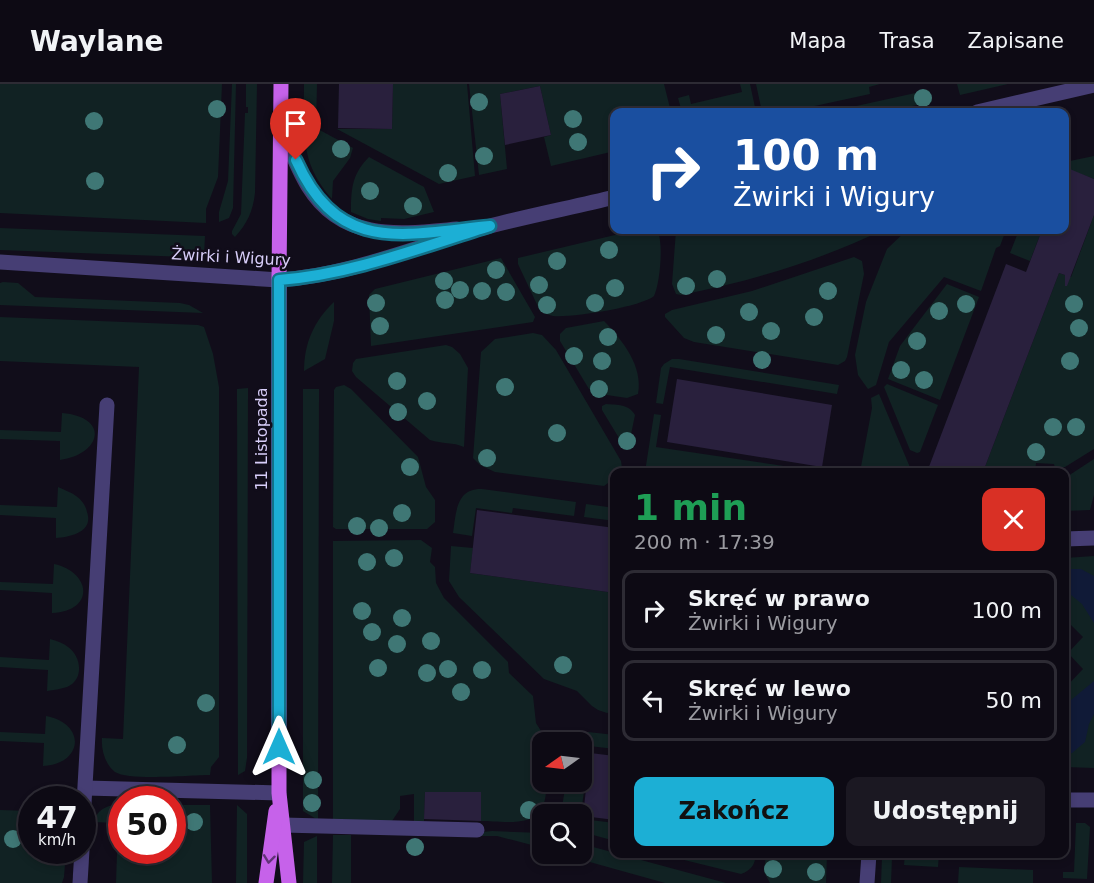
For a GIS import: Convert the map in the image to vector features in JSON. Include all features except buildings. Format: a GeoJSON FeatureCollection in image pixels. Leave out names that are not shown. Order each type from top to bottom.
{"type":"FeatureCollection","features":[{"type":"Feature","properties":{"kind":"main road","name":"11 Listopada"},"geometry":{"type":"LineString","coordinates":[[266,883],[279,794],[281,84]]}},
{"type":"Feature","properties":{"kind":"main road","name":"11 Listopada"},"geometry":{"type":"LineString","coordinates":[[279,794],[289,883]]}},
{"type":"Feature","properties":{"kind":"street"},"geometry":{"type":"LineString","coordinates":[[994,108],[1094,85]]}},
{"type":"Feature","properties":{"kind":"street","name":"Żwirki i Wigury"},"geometry":{"type":"LineString","coordinates":[[281,128],[309,187],[320,202],[342,220],[367,230],[393,234],[490,226]]}},
{"type":"Feature","properties":{"kind":"street","name":"Żwirki i Wigury"},"geometry":{"type":"LineString","coordinates":[[0,262],[279,280],[320,275],[380,260],[490,226],[610,198]]}},
{"type":"Feature","properties":{"kind":"street"},"geometry":{"type":"LineString","coordinates":[[86,786],[108,405]]}},
{"type":"Feature","properties":{"kind":"street"},"geometry":{"type":"LineString","coordinates":[[1069,539],[1094,538]]}},
{"type":"Feature","properties":{"kind":"street"},"geometry":{"type":"LineString","coordinates":[[96,788],[279,794]]}},
{"type":"Feature","properties":{"kind":"street"},"geometry":{"type":"LineString","coordinates":[[1069,800],[1094,800]]}},
{"type":"Feature","properties":{"kind":"street"},"geometry":{"type":"LineString","coordinates":[[284,825],[477,830]]}},
{"type":"Feature","properties":{"kind":"street"},"geometry":{"type":"LineString","coordinates":[[867,883],[869,858]]}},
{"type":"Feature","properties":{"kind":"street"},"geometry":{"type":"LineString","coordinates":[[80,883],[81,864]]}},
{"type":"Feature","properties":{"kind":"shaded area"},"geometry":{"type":"Polygon","coordinates":[[[0,84],[222,84],[218,177],[206,209],[206,223],[0,213],[0,84]]]}},
{"type":"Feature","properties":{"kind":"shaded area"},"geometry":{"type":"Polygon","coordinates":[[[232,84],[236,84],[233,208],[229,218],[219,222],[219,212],[228,181],[232,84]]]}},
{"type":"Feature","properties":{"kind":"shaded area"},"geometry":{"type":"Polygon","coordinates":[[[246,84],[257,84],[255,193],[249,217],[235,237],[232,231],[241,214],[245,113],[248,113],[246,84]]]}},
{"type":"Feature","properties":{"kind":"shaded area"},"geometry":{"type":"Polygon","coordinates":[[[304,84],[317,84],[316,128],[353,148],[350,158],[333,181],[332,199],[321,185],[309,159],[304,131],[304,84]]]}},
{"type":"Feature","properties":{"kind":"shaded area"},"geometry":{"type":"Polygon","coordinates":[[[393,84],[467,84],[475,176],[439,184],[337,129],[392,129],[393,84]]]}},
{"type":"Feature","properties":{"kind":"shaded area"},"geometry":{"type":"Polygon","coordinates":[[[469,84],[664,84],[670,108],[610,108],[610,152],[551,166],[544,137],[551,135],[540,86],[500,94],[507,169],[479,175],[469,84]]]}},
{"type":"Feature","properties":{"kind":"shaded area"},"geometry":{"type":"Polygon","coordinates":[[[740,84],[750,84],[755,108],[681,108],[678,98],[689,95],[691,104],[742,92],[740,84]]]}},
{"type":"Feature","properties":{"kind":"shaded area"},"geometry":{"type":"Polygon","coordinates":[[[756,84],[880,84],[869,87],[870,94],[805,108],[761,108],[756,84]]]}},
{"type":"Feature","properties":{"kind":"shaded area"},"geometry":{"type":"Polygon","coordinates":[[[957,84],[1008,84],[960,95],[957,84]]]}},
{"type":"Feature","properties":{"kind":"shaded area"},"geometry":{"type":"Polygon","coordinates":[[[929,90],[932,102],[903,108],[847,108],[929,90]]]}},
{"type":"Feature","properties":{"kind":"shaded area"},"geometry":{"type":"Polygon","coordinates":[[[1094,156],[1094,179],[1069,170],[1069,161],[1094,156]]]}},
{"type":"Feature","properties":{"kind":"shaded area"},"geometry":{"type":"Polygon","coordinates":[[[369,157],[424,187],[434,212],[404,219],[381,218],[381,221],[368,219],[351,212],[354,182],[363,163],[369,157]]]}},
{"type":"Feature","properties":{"kind":"shaded area"},"geometry":{"type":"Polygon","coordinates":[[[1094,215],[1094,449],[1060,468],[1055,468],[1054,464],[1036,463],[1035,468],[985,468],[1059,273],[1071,277],[1094,215]]]}},
{"type":"Feature","properties":{"kind":"shaded area"},"geometry":{"type":"Polygon","coordinates":[[[0,228],[205,236],[204,255],[187,257],[0,250],[0,228]]]}},
{"type":"Feature","properties":{"kind":"shaded area"},"geometry":{"type":"Polygon","coordinates":[[[619,234],[658,234],[659,236],[660,263],[654,296],[621,308],[589,313],[553,316],[540,311],[518,264],[518,258],[619,234]]]}},
{"type":"Feature","properties":{"kind":"shaded area"},"geometry":{"type":"Polygon","coordinates":[[[676,234],[874,234],[784,269],[733,283],[681,295],[676,294],[672,284],[676,234]]]}},
{"type":"Feature","properties":{"kind":"shaded area"},"geometry":{"type":"Polygon","coordinates":[[[903,234],[1004,234],[1000,246],[996,248],[981,291],[944,277],[889,342],[876,385],[868,389],[858,375],[855,355],[866,302],[887,249],[903,234]]]}},
{"type":"Feature","properties":{"kind":"shaded area"},"geometry":{"type":"Polygon","coordinates":[[[1017,234],[1040,234],[1030,261],[1010,253],[1017,234]]]}},
{"type":"Feature","properties":{"kind":"shaded area"},"geometry":{"type":"Polygon","coordinates":[[[854,257],[862,261],[864,274],[847,357],[838,365],[694,342],[684,338],[665,317],[665,314],[672,310],[752,291],[854,257]]]}},
{"type":"Feature","properties":{"kind":"shaded area"},"geometry":{"type":"Polygon","coordinates":[[[501,258],[535,317],[533,322],[371,346],[369,295],[375,289],[501,258]]]}},
{"type":"Feature","properties":{"kind":"shaded area"},"geometry":{"type":"Polygon","coordinates":[[[0,283],[18,283],[35,297],[180,303],[203,313],[0,305],[0,283]]]}},
{"type":"Feature","properties":{"kind":"shaded area"},"geometry":{"type":"Polygon","coordinates":[[[947,284],[979,297],[940,400],[888,379],[900,346],[947,284]]]}},
{"type":"Feature","properties":{"kind":"shaded area"},"geometry":{"type":"Polygon","coordinates":[[[334,302],[334,321],[325,359],[304,371],[308,342],[321,317],[334,302]]]}},
{"type":"Feature","properties":{"kind":"shaded area"},"geometry":{"type":"Polygon","coordinates":[[[0,317],[204,327],[213,354],[219,387],[219,757],[211,767],[210,775],[146,777],[122,775],[115,772],[109,765],[102,747],[102,738],[123,739],[139,367],[0,361],[0,317]]]}},
{"type":"Feature","properties":{"kind":"shaded area"},"geometry":{"type":"Polygon","coordinates":[[[604,321],[630,354],[639,384],[638,394],[627,398],[600,394],[589,389],[560,341],[560,334],[566,328],[604,321]]]}},
{"type":"Feature","properties":{"kind":"shaded area"},"geometry":{"type":"Polygon","coordinates":[[[533,333],[542,335],[556,350],[621,461],[622,468],[610,468],[610,482],[604,486],[495,472],[480,465],[473,458],[481,352],[495,339],[533,333]]]}},
{"type":"Feature","properties":{"kind":"shaded area"},"geometry":{"type":"Polygon","coordinates":[[[446,345],[460,354],[468,368],[464,447],[430,440],[356,377],[352,371],[356,359],[446,345]]]}},
{"type":"Feature","properties":{"kind":"shaded area"},"geometry":{"type":"Polygon","coordinates":[[[672,359],[839,385],[837,394],[670,367],[663,404],[656,403],[661,368],[672,359]]]}},
{"type":"Feature","properties":{"kind":"shaded area"},"geometry":{"type":"Polygon","coordinates":[[[887,384],[938,405],[920,452],[910,450],[884,387],[887,384]]]}},
{"type":"Feature","properties":{"kind":"shaded area"},"geometry":{"type":"Polygon","coordinates":[[[344,385],[351,389],[418,457],[426,487],[435,500],[435,522],[427,529],[336,529],[333,527],[334,390],[344,385]]]}},
{"type":"Feature","properties":{"kind":"shaded area"},"geometry":{"type":"Polygon","coordinates":[[[248,388],[247,758],[245,771],[238,775],[237,389],[248,388]]]}},
{"type":"Feature","properties":{"kind":"shaded area"},"geometry":{"type":"Polygon","coordinates":[[[303,389],[319,389],[318,820],[303,811],[303,389]]]}},
{"type":"Feature","properties":{"kind":"shaded area"},"geometry":{"type":"Polygon","coordinates":[[[879,394],[910,468],[861,468],[872,408],[871,398],[879,394]]]}},
{"type":"Feature","properties":{"kind":"shaded area"},"geometry":{"type":"Polygon","coordinates":[[[606,404],[626,407],[635,415],[628,449],[602,410],[602,406],[606,404]]]}},
{"type":"Feature","properties":{"kind":"shaded area"},"geometry":{"type":"Polygon","coordinates":[[[62,413],[88,421],[94,428],[95,436],[92,444],[85,451],[60,460],[60,441],[0,439],[0,430],[61,432],[62,413]]]}},
{"type":"Feature","properties":{"kind":"shaded area"},"geometry":{"type":"Polygon","coordinates":[[[654,414],[661,415],[656,447],[797,468],[646,468],[654,414]]]}},
{"type":"Feature","properties":{"kind":"shaded area"},"geometry":{"type":"Polygon","coordinates":[[[1094,459],[1094,495],[1090,510],[1069,511],[1069,475],[1094,459]]]}},
{"type":"Feature","properties":{"kind":"shaded area"},"geometry":{"type":"Polygon","coordinates":[[[58,487],[78,497],[86,507],[87,524],[79,532],[56,538],[56,518],[0,515],[0,505],[57,507],[58,487]]]}},
{"type":"Feature","properties":{"kind":"shaded area"},"geometry":{"type":"Polygon","coordinates":[[[482,489],[576,502],[574,516],[513,508],[512,513],[476,508],[472,536],[453,533],[462,497],[473,490],[482,489]]]}},
{"type":"Feature","properties":{"kind":"shaded area"},"geometry":{"type":"Polygon","coordinates":[[[586,504],[610,507],[610,520],[584,517],[586,504]]]}},
{"type":"Feature","properties":{"kind":"shaded area"},"geometry":{"type":"Polygon","coordinates":[[[421,540],[432,548],[430,562],[435,567],[436,583],[444,598],[508,662],[509,673],[533,696],[536,723],[542,732],[532,732],[532,792],[546,792],[543,804],[532,804],[532,818],[514,822],[481,821],[481,792],[425,792],[424,821],[414,821],[414,794],[400,796],[400,809],[392,821],[333,821],[333,541],[421,540]]]}},
{"type":"Feature","properties":{"kind":"shaded area"},"geometry":{"type":"Polygon","coordinates":[[[451,546],[473,548],[470,573],[610,592],[610,712],[598,710],[577,691],[544,679],[459,597],[449,581],[451,546]]]}},
{"type":"Feature","properties":{"kind":"shaded area"},"geometry":{"type":"Polygon","coordinates":[[[1094,556],[1094,768],[1069,767],[1069,684],[1083,669],[1069,652],[1083,637],[1069,623],[1069,558],[1094,556]]]}},
{"type":"Feature","properties":{"kind":"shaded area"},"geometry":{"type":"Polygon","coordinates":[[[54,564],[66,568],[81,582],[82,599],[76,606],[66,611],[52,613],[52,593],[0,590],[0,582],[53,584],[54,564]]]}},
{"type":"Feature","properties":{"kind":"shaded area"},"geometry":{"type":"Polygon","coordinates":[[[50,639],[68,647],[76,656],[78,674],[72,684],[67,687],[47,691],[48,670],[0,667],[0,657],[49,660],[50,639]]]}},
{"type":"Feature","properties":{"kind":"shaded area"},"geometry":{"type":"Polygon","coordinates":[[[46,716],[59,720],[74,735],[75,743],[72,751],[56,764],[43,766],[44,743],[0,741],[0,732],[45,734],[46,716]]]}},
{"type":"Feature","properties":{"kind":"shaded area"},"geometry":{"type":"Polygon","coordinates":[[[592,732],[610,734],[610,748],[592,746],[592,732]]]}},
{"type":"Feature","properties":{"kind":"shaded area"},"geometry":{"type":"Polygon","coordinates":[[[564,792],[584,792],[582,804],[563,804],[564,792]]]}},
{"type":"Feature","properties":{"kind":"shaded area"},"geometry":{"type":"Polygon","coordinates":[[[186,805],[210,805],[212,883],[116,883],[117,864],[186,864],[186,805]]]}},
{"type":"Feature","properties":{"kind":"shaded area"},"geometry":{"type":"Polygon","coordinates":[[[237,805],[247,814],[247,883],[236,883],[237,805]]]}},
{"type":"Feature","properties":{"kind":"shaded area"},"geometry":{"type":"Polygon","coordinates":[[[107,807],[108,823],[96,822],[97,815],[107,807]]]}},
{"type":"Feature","properties":{"kind":"shaded area"},"geometry":{"type":"Polygon","coordinates":[[[0,810],[18,811],[18,864],[65,864],[64,877],[62,883],[0,883],[0,810]]]}},
{"type":"Feature","properties":{"kind":"shaded area"},"geometry":{"type":"Polygon","coordinates":[[[592,820],[610,822],[610,840],[592,835],[592,820]]]}},
{"type":"Feature","properties":{"kind":"shaded area"},"geometry":{"type":"Polygon","coordinates":[[[1076,823],[1085,823],[1090,827],[1087,879],[1063,878],[1063,872],[1074,872],[1076,823]]]}},
{"type":"Feature","properties":{"kind":"shaded area"},"geometry":{"type":"Polygon","coordinates":[[[483,832],[532,833],[532,845],[497,836],[481,836],[483,832]]]}},
{"type":"Feature","properties":{"kind":"shaded area"},"geometry":{"type":"Polygon","coordinates":[[[333,835],[351,835],[351,883],[332,883],[333,835]]]}},
{"type":"Feature","properties":{"kind":"shaded area"},"geometry":{"type":"Polygon","coordinates":[[[317,836],[317,883],[303,883],[304,842],[317,836]]]}},
{"type":"Feature","properties":{"kind":"shaded area"},"geometry":{"type":"Polygon","coordinates":[[[592,847],[610,852],[610,858],[634,858],[726,883],[665,883],[592,863],[592,847]]]}},
{"type":"Feature","properties":{"kind":"shaded area"},"geometry":{"type":"Polygon","coordinates":[[[676,858],[755,858],[748,871],[741,874],[676,858]]]}},
{"type":"Feature","properties":{"kind":"shaded area"},"geometry":{"type":"Polygon","coordinates":[[[766,858],[827,858],[826,883],[770,883],[764,872],[766,858]]]}},
{"type":"Feature","properties":{"kind":"shaded area"},"geometry":{"type":"Polygon","coordinates":[[[882,858],[892,858],[891,883],[881,883],[882,858]]]}},
{"type":"Feature","properties":{"kind":"shaded area"},"geometry":{"type":"Polygon","coordinates":[[[905,858],[939,858],[938,867],[904,865],[905,858]]]}},
{"type":"Feature","properties":{"kind":"shaded area"},"geometry":{"type":"Polygon","coordinates":[[[959,867],[1033,870],[1033,883],[958,883],[959,867]]]}},
{"type":"Feature","properties":{"kind":"water"},"geometry":{"type":"Polygon","coordinates":[[[1069,569],[1081,569],[1094,576],[1094,623],[1082,604],[1069,593],[1069,569]]]}},
{"type":"Feature","properties":{"kind":"water"},"geometry":{"type":"Polygon","coordinates":[[[1094,681],[1094,714],[1085,742],[1069,754],[1069,702],[1094,681]]]}},
{"type":"Feature","properties":{"kind":"route"},"geometry":{"type":"LineString","coordinates":[[279,747],[279,280],[320,275],[380,260],[490,226],[402,234],[367,230],[342,220],[320,202],[309,187],[296,160]]}}]}
